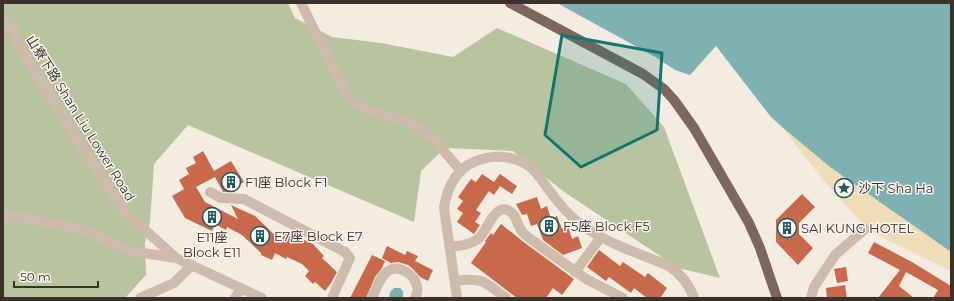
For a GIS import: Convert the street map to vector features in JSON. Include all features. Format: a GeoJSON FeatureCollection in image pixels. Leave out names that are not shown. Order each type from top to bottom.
{"type":"FeatureCollection","features":[{"type":"Feature","properties":{"kind":"main road"},"geometry":{"type":"LineString","coordinates":[[510,3],[638,71],[654,81],[674,100],[694,128],[749,223],[760,248],[777,298]]}},
{"type":"Feature","properties":{"kind":"street"},"geometry":{"type":"LineString","coordinates":[[301,3],[344,90],[355,103],[369,112],[411,123],[431,136],[461,170]]}},
{"type":"Feature","properties":{"kind":"street","name":"山寮下路 Shan Liu Lower Road"},"geometry":{"type":"LineString","coordinates":[[3,23],[13,28],[17,43],[88,157],[124,211],[176,258]]}},
{"type":"Feature","properties":{"kind":"street"},"geometry":{"type":"LineString","coordinates":[[457,298],[451,247],[444,208],[446,194],[452,181],[461,170],[472,162],[485,157],[499,156],[513,158],[526,164],[536,173],[567,212],[586,228],[601,237],[669,266],[675,270],[687,283],[694,298]]}},
{"type":"Feature","properties":{"kind":"street"},"geometry":{"type":"LineString","coordinates":[[210,192],[221,198],[244,199],[345,252],[350,258],[332,298]]}},
{"type":"Feature","properties":{"kind":"street"},"geometry":{"type":"LineString","coordinates":[[451,247],[472,243],[480,238],[493,215],[497,212],[505,210],[513,213],[519,226],[525,234],[575,272],[586,280],[623,298]]}},
{"type":"Feature","properties":{"kind":"street"},"geometry":{"type":"LineString","coordinates":[[3,218],[19,217],[84,230],[130,251],[176,258],[262,298]]}},
{"type":"Feature","properties":{"kind":"street"},"geometry":{"type":"LineString","coordinates":[[811,298],[814,287],[836,255],[865,229]]}},
{"type":"Feature","properties":{"kind":"street"},"geometry":{"type":"LineString","coordinates":[[575,272],[601,237]]}},
{"type":"Feature","properties":{"kind":"street"},"geometry":{"type":"LineString","coordinates":[[140,298],[174,283],[192,265]]}},
{"type":"Feature","properties":{"kind":"street"},"geometry":{"type":"LineString","coordinates":[[372,298],[386,272],[392,269],[406,272],[414,279],[418,291],[415,298]]}},
{"type":"Feature","properties":{"kind":"street"},"geometry":{"type":"LineString","coordinates":[[455,281],[470,279],[480,280],[506,298]]}},
{"type":"Feature","properties":{"kind":"street"},"geometry":{"type":"LineString","coordinates":[[235,298],[241,288]]}},
{"type":"Feature","properties":{"kind":"highlighted area"},"geometry":{"type":"Polygon","coordinates":[[[562,35],[662,53],[657,130],[581,167],[545,135],[562,35]]]}},
{"type":"Feature","properties":{"kind":"green space"},"geometry":{"type":"Polygon","coordinates":[[[3,3],[288,3],[295,18],[332,37],[381,43],[453,57],[497,28],[626,84],[664,127],[720,278],[678,268],[563,191],[513,151],[445,148],[421,171],[414,222],[188,125],[154,164],[150,222],[145,242],[146,275],[125,298],[3,298],[3,3]]]}},
{"type":"Feature","properties":{"kind":"sand","name":"沙下 Sha Ha"},"geometry":{"type":"Polygon","coordinates":[[[782,127],[830,167],[951,252],[951,271],[877,235],[857,218],[820,176],[782,127]]]}},
{"type":"Feature","properties":{"kind":"water"},"geometry":{"type":"Polygon","coordinates":[[[557,3],[951,3],[951,252],[830,167],[782,127],[771,117],[716,46],[690,75],[675,70],[657,58],[557,3]]]}},
{"type":"Feature","properties":{"kind":"water"},"geometry":{"type":"Polygon","coordinates":[[[394,288],[400,288],[403,291],[403,298],[389,298],[390,292],[394,288]]]}},
{"type":"Feature","properties":{"kind":"building"},"geometry":{"type":"Polygon","coordinates":[[[203,151],[214,171],[231,161],[244,182],[227,192],[223,192],[215,177],[196,187],[205,202],[238,219],[231,205],[255,216],[281,241],[285,233],[295,238],[296,236],[313,244],[324,256],[322,258],[337,272],[325,291],[315,282],[313,284],[305,276],[309,271],[302,264],[287,257],[286,259],[275,253],[272,260],[261,255],[261,253],[242,235],[227,227],[226,230],[215,224],[212,231],[185,218],[172,196],[184,189],[179,180],[189,174],[186,168],[196,163],[193,157],[203,151]]]}},
{"type":"Feature","properties":{"kind":"building"},"geometry":{"type":"Polygon","coordinates":[[[482,174],[494,182],[500,174],[517,186],[512,194],[500,186],[494,195],[489,191],[476,210],[481,213],[475,222],[480,225],[474,234],[457,222],[463,213],[457,209],[463,201],[458,197],[471,179],[476,182],[482,174]]]}},
{"type":"Feature","properties":{"kind":"building","name":"SAI KUNG HOTEL"},"geometry":{"type":"Polygon","coordinates":[[[802,194],[815,207],[799,223],[799,234],[813,248],[798,265],[776,242],[776,220],[802,194]]]}},
{"type":"Feature","properties":{"kind":"building"},"geometry":{"type":"Polygon","coordinates":[[[537,197],[541,209],[547,206],[551,219],[557,216],[562,229],[568,226],[572,239],[578,236],[582,248],[563,255],[543,240],[537,224],[531,226],[527,214],[522,215],[516,204],[537,197]]]}},
{"type":"Feature","properties":{"kind":"building"},"geometry":{"type":"Polygon","coordinates":[[[501,224],[574,279],[562,295],[553,288],[546,298],[517,298],[471,263],[491,233],[493,235],[501,224]]]}},
{"type":"Feature","properties":{"kind":"building"},"geometry":{"type":"Polygon","coordinates":[[[874,242],[912,262],[951,286],[951,298],[933,298],[938,290],[906,272],[899,286],[914,298],[878,298],[900,270],[868,253],[874,242]]]}},
{"type":"Feature","properties":{"kind":"building"},"geometry":{"type":"Polygon","coordinates":[[[387,246],[405,255],[407,251],[418,256],[415,261],[433,270],[428,281],[420,277],[408,265],[398,262],[391,263],[382,258],[387,246]]]}},
{"type":"Feature","properties":{"kind":"building"},"geometry":{"type":"Polygon","coordinates":[[[599,250],[620,266],[623,262],[645,277],[648,273],[667,288],[660,298],[647,298],[634,288],[631,293],[609,277],[606,281],[587,267],[599,250]]]}},
{"type":"Feature","properties":{"kind":"building"},"geometry":{"type":"Polygon","coordinates":[[[372,255],[385,261],[382,268],[375,277],[366,298],[350,298],[372,255]]]}},
{"type":"Feature","properties":{"kind":"building"},"geometry":{"type":"Polygon","coordinates":[[[846,267],[848,281],[837,283],[834,269],[846,267]]]}},
{"type":"Feature","properties":{"kind":"building"},"geometry":{"type":"Polygon","coordinates":[[[845,285],[847,298],[827,298],[826,288],[845,285]]]}},
{"type":"Feature","properties":{"kind":"place","name":"F1座 Block F1"},"geometry":{"type":"Point","coordinates":[231,182]}},
{"type":"Feature","properties":{"kind":"place","name":"沙下 Sha Ha"},"geometry":{"type":"Point","coordinates":[844,188]}},
{"type":"Feature","properties":{"kind":"place","name":"E11座 Block E11"},"geometry":{"type":"Point","coordinates":[212,217]}},
{"type":"Feature","properties":{"kind":"place","name":"F5座 Block F5"},"geometry":{"type":"Point","coordinates":[549,226]}},
{"type":"Feature","properties":{"kind":"place","name":"SAI KUNG HOTEL"},"geometry":{"type":"Point","coordinates":[787,228]}},
{"type":"Feature","properties":{"kind":"place","name":"E7座 Block E7"},"geometry":{"type":"Point","coordinates":[260,236]}}]}
